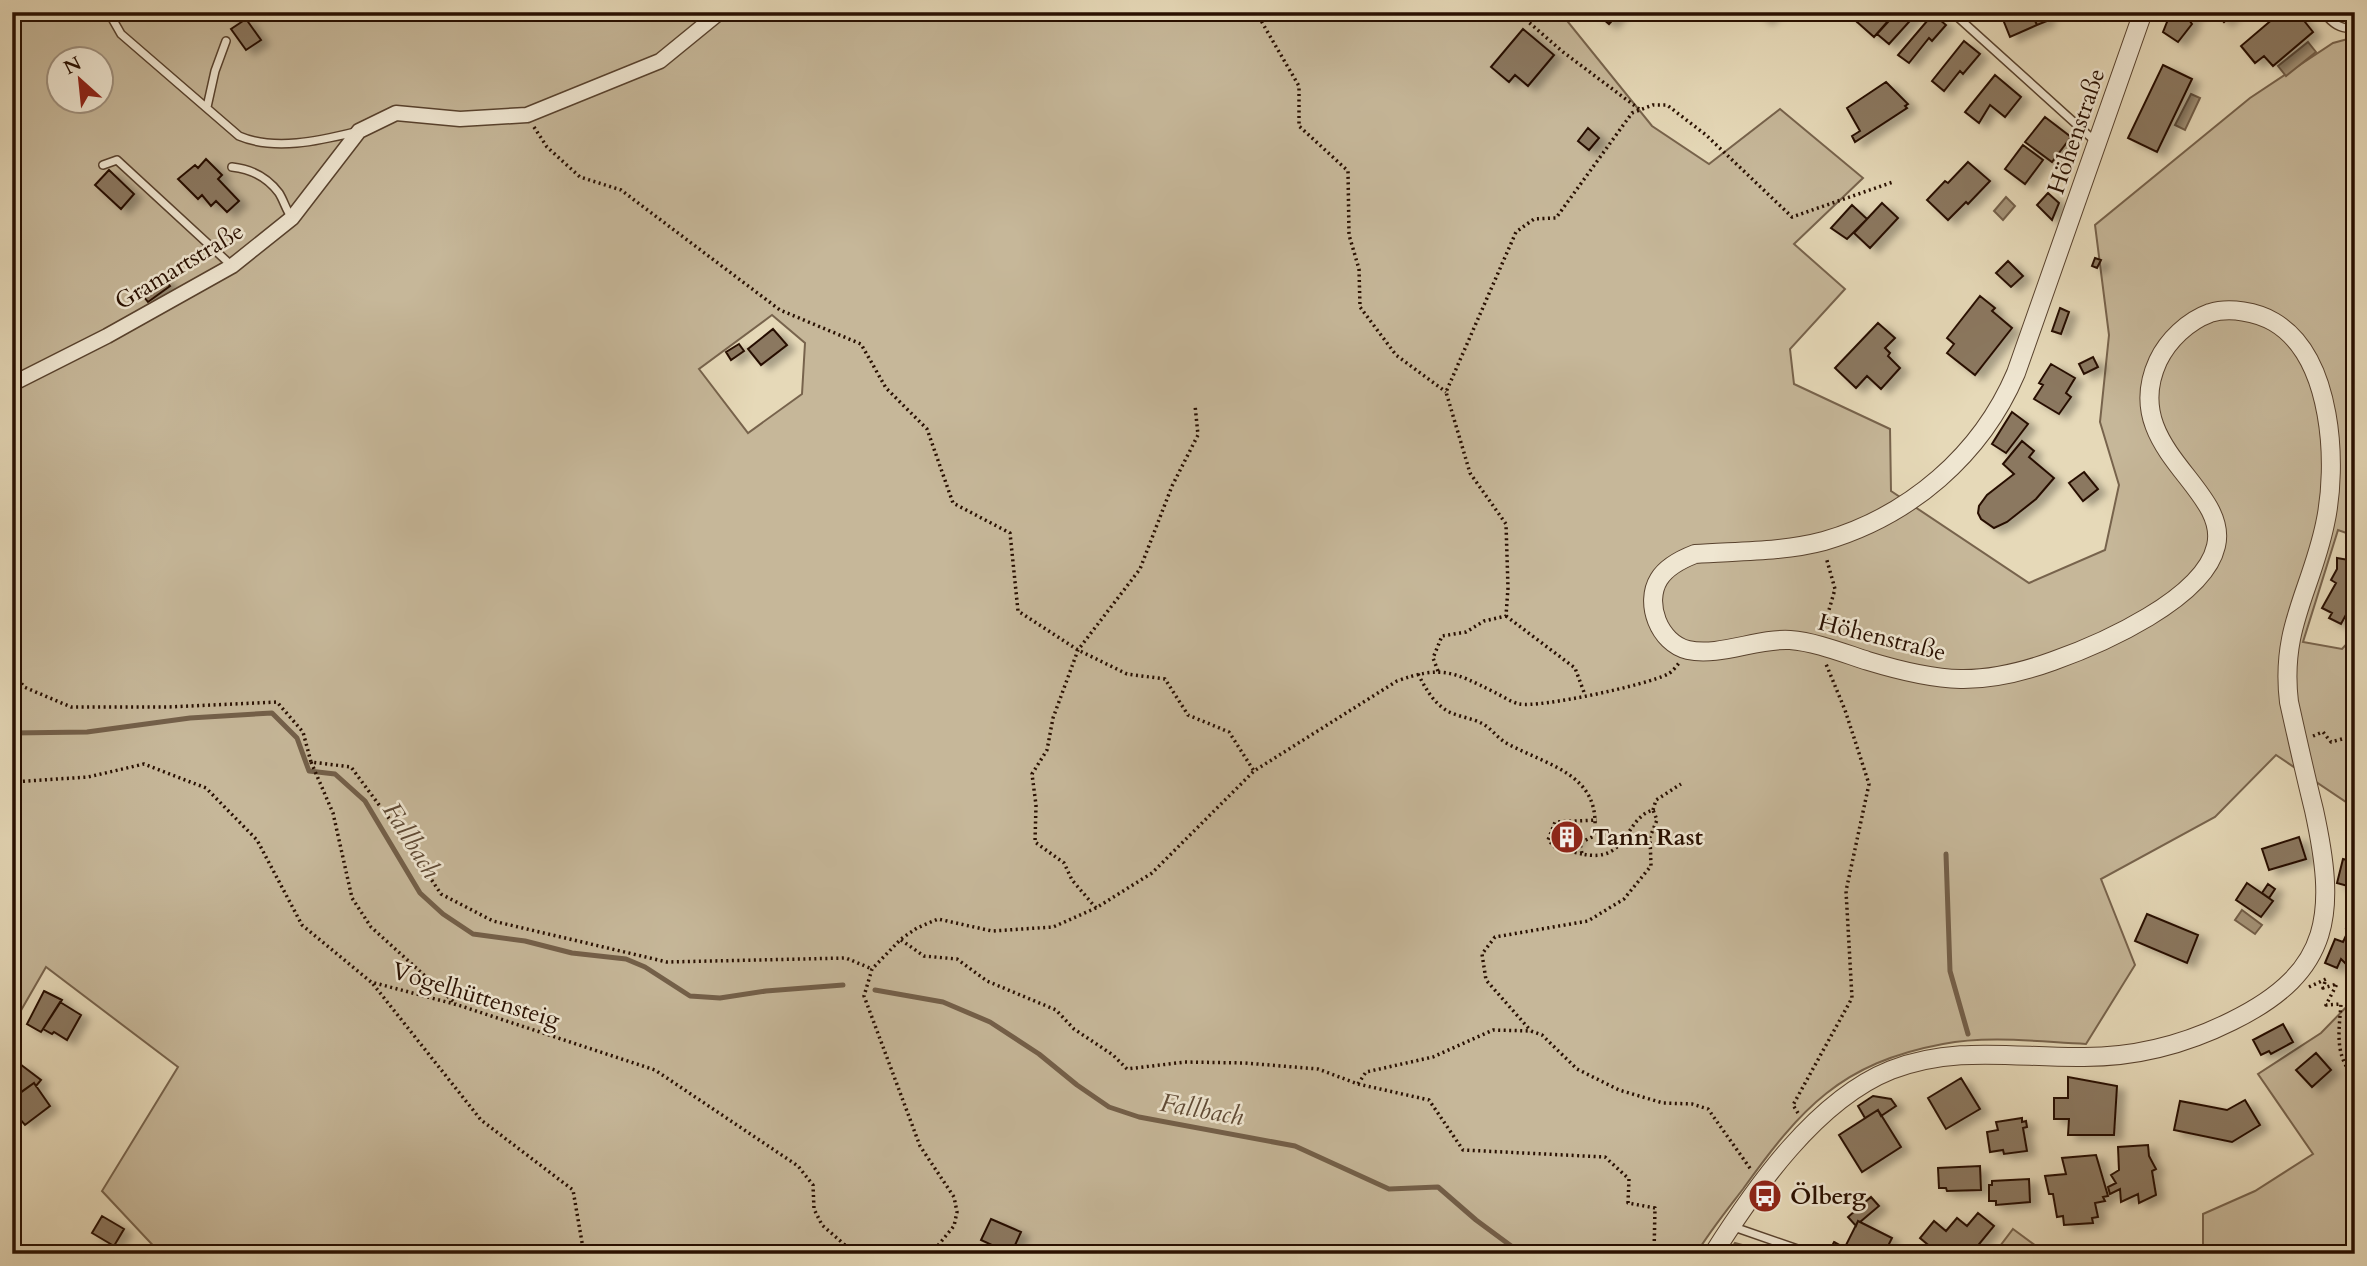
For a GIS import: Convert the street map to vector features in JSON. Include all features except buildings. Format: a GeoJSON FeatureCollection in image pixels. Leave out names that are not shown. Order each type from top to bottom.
{"type":"FeatureCollection","features":[{"type":"Feature","properties":{"kind":"street","name":"Gramartstraße"},"geometry":{"type":"LineString","coordinates":[[12,384],[119,329],[232,266],[292,218],[359,131],[396,113],[460,119],[527,115],[660,61],[720,12]]}},
{"type":"Feature","properties":{"kind":"street","name":"Höhenstraße"},"geometry":{"type":"LineString","coordinates":[[1713,1254],[1761,1184],[1831,1107],[1855,1090],[1907,1065],[1961,1054],[2087,1058],[2148,1050],[2191,1038],[2258,1009],[2292,979],[2315,946],[2324,922],[2324,857],[2286,679],[2289,639],[2325,526],[2330,488],[2330,450],[2320,388],[2301,347],[2280,326],[2261,315],[2213,312],[2181,330],[2162,352],[2150,386],[2151,412],[2159,438],[2210,512],[2216,527],[2217,542],[2205,571],[2192,585],[2144,620],[2112,638],[2037,667],[1995,678],[1974,680],[1909,673],[1819,646],[1781,640],[1690,651],[1670,640],[1655,614],[1655,588],[1664,572],[1684,558],[1695,554],[1788,547],[1822,541],[1872,522],[1915,498],[1946,474],[1984,431],[2009,389],[2143,12]]}},
{"type":"Feature","properties":{"kind":"lane"},"geometry":{"type":"LineString","coordinates":[[114,12],[113,20],[121,34],[239,136],[258,143],[326,140],[359,131]]}},
{"type":"Feature","properties":{"kind":"lane"},"geometry":{"type":"LineString","coordinates":[[1952,12],[2097,143]]}},
{"type":"Feature","properties":{"kind":"lane"},"geometry":{"type":"LineString","coordinates":[[2323,12],[2336,26],[2344,29],[2355,28]]}},
{"type":"Feature","properties":{"kind":"lane"},"geometry":{"type":"LineString","coordinates":[[207,107],[215,71],[226,41]]}},
{"type":"Feature","properties":{"kind":"lane"},"geometry":{"type":"LineString","coordinates":[[103,165],[117,160],[232,266]]}},
{"type":"Feature","properties":{"kind":"lane"},"geometry":{"type":"LineString","coordinates":[[232,167],[249,169],[263,178],[280,194],[284,208],[292,218]]}},
{"type":"Feature","properties":{"kind":"lane"},"geometry":{"type":"LineString","coordinates":[[1731,1226],[1812,1254]]}},
{"type":"Feature","properties":{"kind":"path"},"geometry":{"type":"LineString","coordinates":[[1256,12],[1299,86],[1299,126],[1348,171],[1349,235],[1359,269],[1360,307],[1396,355],[1446,392],[1470,473],[1506,524],[1506,616]]}},
{"type":"Feature","properties":{"kind":"path"},"geometry":{"type":"LineString","coordinates":[[1517,12],[1563,52],[1639,109]]}},
{"type":"Feature","properties":{"kind":"path"},"geometry":{"type":"LineString","coordinates":[[1446,392],[1516,232],[1534,219],[1556,218],[1632,113],[1639,109],[1667,105],[1706,135],[1792,217],[1893,182]]}},
{"type":"Feature","properties":{"kind":"path"},"geometry":{"type":"LineString","coordinates":[[527,115],[547,147],[580,177],[621,190],[780,310],[861,344],[886,388],[927,429],[953,503],[1010,533],[1018,611],[1078,650],[1127,674],[1165,679],[1188,715],[1229,733],[1254,771]]}},
{"type":"Feature","properties":{"kind":"path"},"geometry":{"type":"LineString","coordinates":[[1096,908],[1072,880],[1064,863],[1035,842],[1037,804],[1032,774],[1047,750],[1053,718],[1078,650],[1140,569],[1172,485],[1198,435],[1195,405]]}},
{"type":"Feature","properties":{"kind":"path"},"geometry":{"type":"LineString","coordinates":[[1808,1131],[1793,1105],[1852,998],[1846,891],[1869,784],[1845,710],[1819,646],[1835,589],[1822,541]]}},
{"type":"Feature","properties":{"kind":"path"},"geometry":{"type":"LineString","coordinates":[[1438,671],[1433,659],[1442,636],[1466,632],[1485,621],[1506,616]]}},
{"type":"Feature","properties":{"kind":"path"},"geometry":{"type":"LineString","coordinates":[[1506,616],[1575,668],[1585,695]]}},
{"type":"Feature","properties":{"kind":"path"},"geometry":{"type":"LineString","coordinates":[[931,1254],[954,1226],[957,1212],[954,1197],[920,1146],[864,996],[872,969],[901,939],[938,919],[992,930],[1053,927],[1096,908],[1152,873],[1254,771],[1397,681],[1438,671],[1465,677],[1518,704],[1545,704],[1669,674],[1690,651]]}},
{"type":"Feature","properties":{"kind":"path"},"geometry":{"type":"LineString","coordinates":[[12,670],[24,687],[71,707],[168,707],[277,702],[303,732],[333,813],[352,898],[371,927],[458,1005]]}},
{"type":"Feature","properties":{"kind":"path"},"geometry":{"type":"LineString","coordinates":[[1418,674],[1430,696],[1446,711],[1484,724],[1504,743],[1573,775],[1593,800],[1597,820],[1594,836],[1580,843],[1582,854]]}},
{"type":"Feature","properties":{"kind":"path"},"geometry":{"type":"LineString","coordinates":[[2298,743],[2323,732],[2331,743],[2348,737],[2355,748]]}},
{"type":"Feature","properties":{"kind":"path"},"geometry":{"type":"LineString","coordinates":[[312,762],[351,767],[441,894],[493,921],[667,962],[846,958],[872,969]]}},
{"type":"Feature","properties":{"kind":"path","name":"Vogelhüttensteig"},"geometry":{"type":"LineString","coordinates":[[12,782],[88,777],[144,764],[206,788],[257,840],[302,925],[372,982],[458,1005],[655,1070],[798,1166],[813,1185],[814,1209],[822,1225],[845,1245],[861,1254]]}},
{"type":"Feature","properties":{"kind":"path"},"geometry":{"type":"LineString","coordinates":[[1531,1031],[1486,980],[1482,954],[1495,937],[1588,920],[1624,899],[1651,866],[1650,837],[1657,820],[1653,810],[1656,800],[1681,784]]}},
{"type":"Feature","properties":{"kind":"path"},"geometry":{"type":"LineString","coordinates":[[1597,820],[1555,822],[1548,840],[1556,848],[1597,857],[1613,850],[1627,838],[1644,812],[1653,810]]}},
{"type":"Feature","properties":{"kind":"path"},"geometry":{"type":"LineString","coordinates":[[901,939],[924,956],[957,959],[987,981],[1056,1010],[1074,1029],[1113,1055],[1127,1069],[1185,1062],[1245,1063],[1318,1069],[1358,1084],[1429,1100],[1463,1150],[1605,1157],[1629,1180],[1628,1203],[1655,1208],[1654,1254]]}},
{"type":"Feature","properties":{"kind":"path"},"geometry":{"type":"LineString","coordinates":[[2292,979],[2302,991],[2326,979],[2323,989],[2337,984],[2326,1005],[2341,1004],[2338,1040],[2344,1067],[2355,1077]]}},
{"type":"Feature","properties":{"kind":"path"},"geometry":{"type":"LineString","coordinates":[[372,982],[481,1120],[573,1190],[584,1254]]}},
{"type":"Feature","properties":{"kind":"path"},"geometry":{"type":"LineString","coordinates":[[1358,1084],[1366,1072],[1433,1057],[1493,1030],[1531,1031],[1542,1035],[1577,1069],[1619,1090],[1663,1103],[1692,1104],[1707,1109],[1761,1184]]}},
{"type":"Feature","properties":{"kind":"shaded area"},"geometry":{"type":"Polygon","coordinates":[[[12,12],[1560,12],[1652,126],[1709,164],[1780,109],[1863,178],[1794,244],[1845,289],[1790,349],[1794,384],[1890,429],[1891,491],[2029,583],[2105,550],[2119,485],[2100,422],[2109,335],[2095,225],[2250,98],[2333,43],[2355,37],[2355,536],[2338,530],[2303,642],[2342,649],[2355,635],[2355,808],[2276,755],[2215,817],[2101,879],[2135,965],[2086,1044],[2014,1040],[1960,1041],[1908,1052],[1877,1063],[1850,1077],[1826,1093],[1784,1135],[1696,1254],[161,1254],[102,1191],[178,1067],[46,967],[12,1026],[12,392],[17,390],[12,386],[12,12]],[[772,315],[699,369],[748,433],[802,394],[805,343],[772,315]]]}},
{"type":"Feature","properties":{"kind":"shaded area"},"geometry":{"type":"Polygon","coordinates":[[[2308,42],[2316,52],[2286,76],[2278,66],[2308,42]]]}},
{"type":"Feature","properties":{"kind":"shaded area"},"geometry":{"type":"Polygon","coordinates":[[[2191,94],[2200,98],[2185,130],[2175,125],[2191,94]]]}},
{"type":"Feature","properties":{"kind":"shaded area"},"geometry":{"type":"Polygon","coordinates":[[[2006,197],[2015,206],[2003,220],[1994,211],[2006,197]]]}},
{"type":"Feature","properties":{"kind":"shaded area"},"geometry":{"type":"Polygon","coordinates":[[[2242,910],[2262,925],[2255,934],[2235,920],[2242,910]]]}},
{"type":"Feature","properties":{"kind":"shaded area"},"geometry":{"type":"Polygon","coordinates":[[[2355,998],[2355,1254],[2203,1254],[2203,1214],[2255,1191],[2313,1154],[2258,1074],[2321,1033],[2355,998]]]}},
{"type":"Feature","properties":{"kind":"shaded area"},"geometry":{"type":"Polygon","coordinates":[[[2013,1229],[2047,1254],[1994,1254],[2013,1229]]]}},
{"type":"Feature","properties":{"kind":"shaded area"},"geometry":{"type":"Polygon","coordinates":[[[1735,1243],[1775,1254],[1728,1254],[1735,1243]]]}},
{"type":"Feature","properties":{"kind":"waterway","name":"Fallbach"},"geometry":{"type":"LineString","coordinates":[[12,733],[87,732],[190,718],[272,713],[297,738],[309,771],[335,774],[365,801],[420,893],[443,914],[473,934],[525,941],[572,953],[626,959],[645,967],[690,996],[720,998],[766,991],[843,985]]}},
{"type":"Feature","properties":{"kind":"waterway"},"geometry":{"type":"LineString","coordinates":[[1946,854],[1950,971],[1968,1034]]}},
{"type":"Feature","properties":{"kind":"waterway","name":"Fallbach"},"geometry":{"type":"LineString","coordinates":[[875,990],[943,1002],[990,1022],[1039,1054],[1109,1107],[1139,1117],[1295,1146],[1389,1189],[1438,1187],[1476,1220],[1522,1254]]}},
{"type":"Feature","properties":{"kind":"place","name":"Tann Rast"},"geometry":{"type":"Point","coordinates":[1567,837]}},
{"type":"Feature","properties":{"kind":"place","name":"Ölberg"},"geometry":{"type":"Point","coordinates":[1765,1196]}}]}
